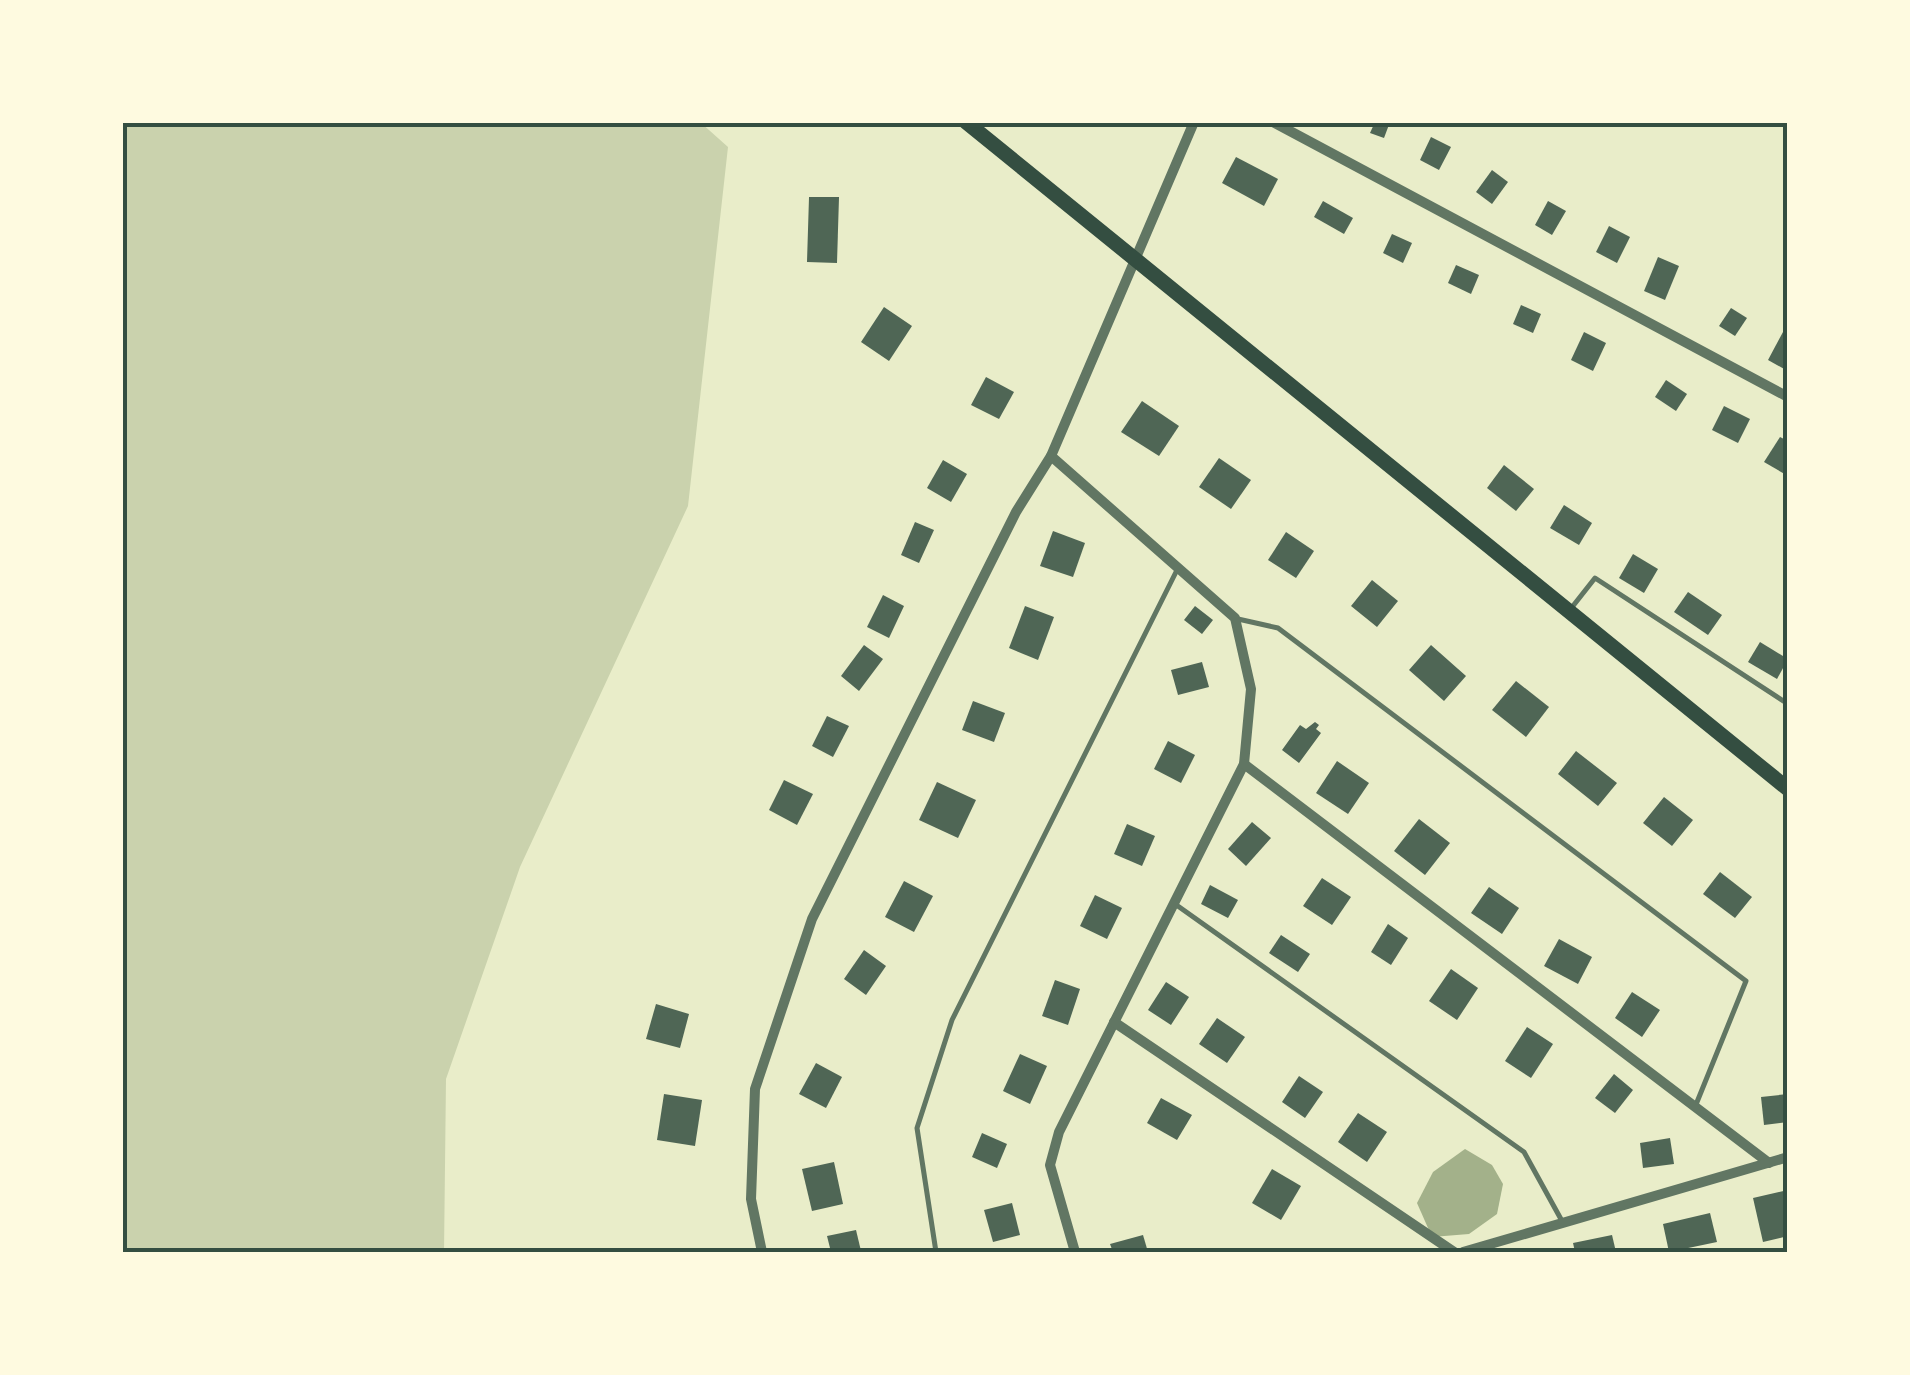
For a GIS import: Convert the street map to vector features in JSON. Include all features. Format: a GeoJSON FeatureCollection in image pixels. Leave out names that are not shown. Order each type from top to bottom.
{"type":"FeatureCollection","features":[{"type":"Feature","properties":{"kind":"main road"},"geometry":{"type":"LineString","coordinates":[[966,122],[1788,789]]}},
{"type":"Feature","properties":{"kind":"street"},"geometry":{"type":"LineString","coordinates":[[762,1252],[751,1200],[755,1088],[812,919],[1016,512],[1051,456],[1194,122]]}},
{"type":"Feature","properties":{"kind":"street"},"geometry":{"type":"LineString","coordinates":[[1273,122],[1788,397]]}},
{"type":"Feature","properties":{"kind":"street"},"geometry":{"type":"LineString","coordinates":[[1051,456],[1235,618],[1252,690],[1244,764],[1058,1132],[1050,1165],[1075,1252]]}},
{"type":"Feature","properties":{"kind":"street"},"geometry":{"type":"LineString","coordinates":[[1244,764],[1769,1163]]}},
{"type":"Feature","properties":{"kind":"street"},"geometry":{"type":"LineString","coordinates":[[1114,1022],[1454,1252]]}},
{"type":"Feature","properties":{"kind":"street"},"geometry":{"type":"LineString","coordinates":[[1463,1252],[1788,1157]]}},
{"type":"Feature","properties":{"kind":"lane"},"geometry":{"type":"LineString","coordinates":[[936,1252],[917,1128],[952,1020],[1178,568]]}},
{"type":"Feature","properties":{"kind":"lane"},"geometry":{"type":"LineString","coordinates":[[1568,612],[1594,578],[1788,704]]}},
{"type":"Feature","properties":{"kind":"lane"},"geometry":{"type":"LineString","coordinates":[[1235,618],[1278,628],[1746,981],[1695,1107]]}},
{"type":"Feature","properties":{"kind":"lane"},"geometry":{"type":"LineString","coordinates":[[1175,904],[1524,1152],[1564,1224]]}},
{"type":"Feature","properties":{"kind":"shaded area"},"geometry":{"type":"Polygon","coordinates":[[[700,122],[728,147],[688,506],[520,867],[446,1079],[444,1252],[123,1252],[123,123],[700,122]]]}},
{"type":"Feature","properties":{"kind":"shaded area"},"geometry":{"type":"Polygon","coordinates":[[[1465,1149],[1492,1165],[1503,1184],[1497,1214],[1469,1234],[1432,1237],[1417,1203],[1433,1172],[1465,1149]]]}},
{"type":"Feature","properties":{"kind":"building"},"geometry":{"type":"Polygon","coordinates":[[[1375,122],[1390,122],[1384,138],[1370,133],[1375,122]]]}},
{"type":"Feature","properties":{"kind":"building"},"geometry":{"type":"Polygon","coordinates":[[[1431,137],[1451,147],[1439,170],[1420,160],[1431,137]]]}},
{"type":"Feature","properties":{"kind":"building"},"geometry":{"type":"Polygon","coordinates":[[[1236,157],[1278,179],[1264,206],[1222,183],[1236,157]]]}},
{"type":"Feature","properties":{"kind":"building"},"geometry":{"type":"Polygon","coordinates":[[[1492,170],[1508,182],[1492,204],[1476,192],[1492,170]]]}},
{"type":"Feature","properties":{"kind":"building"},"geometry":{"type":"Polygon","coordinates":[[[809,197],[839,197],[837,263],[807,262],[809,197]]]}},
{"type":"Feature","properties":{"kind":"building"},"geometry":{"type":"Polygon","coordinates":[[[1323,201],[1353,218],[1344,234],[1314,217],[1323,201]]]}},
{"type":"Feature","properties":{"kind":"building"},"geometry":{"type":"Polygon","coordinates":[[[1548,201],[1566,211],[1552,235],[1535,225],[1548,201]]]}},
{"type":"Feature","properties":{"kind":"building"},"geometry":{"type":"Polygon","coordinates":[[[1609,226],[1630,237],[1617,263],[1596,252],[1609,226]]]}},
{"type":"Feature","properties":{"kind":"building"},"geometry":{"type":"Polygon","coordinates":[[[1392,234],[1412,243],[1403,263],[1383,253],[1392,234]]]}},
{"type":"Feature","properties":{"kind":"building"},"geometry":{"type":"Polygon","coordinates":[[[1658,257],[1679,266],[1665,300],[1644,291],[1658,257]]]}},
{"type":"Feature","properties":{"kind":"building"},"geometry":{"type":"Polygon","coordinates":[[[1456,265],[1479,275],[1471,294],[1448,283],[1456,265]]]}},
{"type":"Feature","properties":{"kind":"building"},"geometry":{"type":"Polygon","coordinates":[[[1521,305],[1541,314],[1533,333],[1513,324],[1521,305]]]}},
{"type":"Feature","properties":{"kind":"building"},"geometry":{"type":"Polygon","coordinates":[[[884,307],[912,326],[889,361],[861,342],[884,307]]]}},
{"type":"Feature","properties":{"kind":"building"},"geometry":{"type":"Polygon","coordinates":[[[1731,308],[1747,318],[1735,336],[1719,326],[1731,308]]]}},
{"type":"Feature","properties":{"kind":"building"},"geometry":{"type":"Polygon","coordinates":[[[1584,332],[1606,343],[1593,371],[1571,360],[1584,332]]]}},
{"type":"Feature","properties":{"kind":"building"},"geometry":{"type":"Polygon","coordinates":[[[1783,332],[1788,335],[1786,370],[1768,360],[1783,332]]]}},
{"type":"Feature","properties":{"kind":"building"},"geometry":{"type":"Polygon","coordinates":[[[986,377],[1014,392],[999,419],[971,405],[986,377]]]}},
{"type":"Feature","properties":{"kind":"building"},"geometry":{"type":"Polygon","coordinates":[[[1666,380],[1687,394],[1676,411],[1655,397],[1666,380]]]}},
{"type":"Feature","properties":{"kind":"building"},"geometry":{"type":"Polygon","coordinates":[[[1142,401],[1179,426],[1159,456],[1121,432],[1142,401]]]}},
{"type":"Feature","properties":{"kind":"building"},"geometry":{"type":"Polygon","coordinates":[[[1724,406],[1750,419],[1738,443],[1712,430],[1724,406]]]}},
{"type":"Feature","properties":{"kind":"building"},"geometry":{"type":"Polygon","coordinates":[[[1780,437],[1788,441],[1788,476],[1764,462],[1780,437]]]}},
{"type":"Feature","properties":{"kind":"building"},"geometry":{"type":"Polygon","coordinates":[[[1219,458],[1251,480],[1231,509],[1199,487],[1219,458]]]}},
{"type":"Feature","properties":{"kind":"building"},"geometry":{"type":"Polygon","coordinates":[[[943,460],[967,474],[951,502],[927,488],[943,460]]]}},
{"type":"Feature","properties":{"kind":"building"},"geometry":{"type":"Polygon","coordinates":[[[1504,465],[1534,489],[1516,511],[1487,488],[1504,465]]]}},
{"type":"Feature","properties":{"kind":"building"},"geometry":{"type":"Polygon","coordinates":[[[1564,505],[1592,523],[1579,545],[1550,528],[1564,505]]]}},
{"type":"Feature","properties":{"kind":"building"},"geometry":{"type":"Polygon","coordinates":[[[915,522],[934,530],[919,563],[901,555],[915,522]]]}},
{"type":"Feature","properties":{"kind":"building"},"geometry":{"type":"Polygon","coordinates":[[[1053,531],[1085,543],[1073,577],[1040,566],[1053,531]]]}},
{"type":"Feature","properties":{"kind":"building"},"geometry":{"type":"Polygon","coordinates":[[[1286,532],[1314,551],[1296,578],[1268,560],[1286,532]]]}},
{"type":"Feature","properties":{"kind":"building"},"geometry":{"type":"Polygon","coordinates":[[[1633,554],[1658,569],[1644,593],[1619,578],[1633,554]]]}},
{"type":"Feature","properties":{"kind":"building"},"geometry":{"type":"Polygon","coordinates":[[[1372,580],[1398,601],[1377,627],[1351,606],[1372,580]]]}},
{"type":"Feature","properties":{"kind":"building"},"geometry":{"type":"Polygon","coordinates":[[[1688,592],[1722,615],[1708,635],[1674,612],[1688,592]]]}},
{"type":"Feature","properties":{"kind":"building"},"geometry":{"type":"Polygon","coordinates":[[[883,595],[904,606],[889,638],[867,627],[883,595]]]}},
{"type":"Feature","properties":{"kind":"building"},"geometry":{"type":"Polygon","coordinates":[[[1025,606],[1054,617],[1038,660],[1009,648],[1025,606]]]}},
{"type":"Feature","properties":{"kind":"building"},"geometry":{"type":"Polygon","coordinates":[[[1195,606],[1213,620],[1202,634],[1184,620],[1195,606]]]}},
{"type":"Feature","properties":{"kind":"building"},"geometry":{"type":"Polygon","coordinates":[[[1760,642],[1788,659],[1777,679],[1748,662],[1760,642]]]}},
{"type":"Feature","properties":{"kind":"building"},"geometry":{"type":"Polygon","coordinates":[[[864,645],[883,659],[859,691],[841,676],[864,645]]]}},
{"type":"Feature","properties":{"kind":"building"},"geometry":{"type":"Polygon","coordinates":[[[1431,645],[1466,676],[1444,701],[1409,670],[1431,645]]]}},
{"type":"Feature","properties":{"kind":"building"},"geometry":{"type":"Polygon","coordinates":[[[1202,662],[1209,687],[1178,695],[1171,670],[1202,662]]]}},
{"type":"Feature","properties":{"kind":"building"},"geometry":{"type":"Polygon","coordinates":[[[1516,681],[1549,707],[1526,737],[1492,710],[1516,681]]]}},
{"type":"Feature","properties":{"kind":"building"},"geometry":{"type":"Polygon","coordinates":[[[973,701],[1005,713],[994,742],[962,730],[973,701]]]}},
{"type":"Feature","properties":{"kind":"building"},"geometry":{"type":"Polygon","coordinates":[[[827,716],[849,726],[833,757],[812,746],[827,716]]]}},
{"type":"Feature","properties":{"kind":"building"},"geometry":{"type":"Polygon","coordinates":[[[1315,722],[1321,733],[1299,763],[1282,750],[1300,725],[1306,729],[1315,722]]]}},
{"type":"Feature","properties":{"kind":"building"},"geometry":{"type":"Polygon","coordinates":[[[1168,741],[1195,755],[1181,783],[1154,769],[1168,741]]]}},
{"type":"Feature","properties":{"kind":"building"},"geometry":{"type":"Polygon","coordinates":[[[1576,751],[1617,783],[1598,806],[1558,774],[1576,751]]]}},
{"type":"Feature","properties":{"kind":"building"},"geometry":{"type":"Polygon","coordinates":[[[1337,761],[1369,783],[1348,814],[1316,793],[1337,761]]]}},
{"type":"Feature","properties":{"kind":"building"},"geometry":{"type":"Polygon","coordinates":[[[784,780],[813,794],[797,825],[769,810],[784,780]]]}},
{"type":"Feature","properties":{"kind":"building"},"geometry":{"type":"Polygon","coordinates":[[[937,782],[976,800],[958,838],[919,820],[937,782]]]}},
{"type":"Feature","properties":{"kind":"building"},"geometry":{"type":"Polygon","coordinates":[[[1664,797],[1693,820],[1672,846],[1643,823],[1664,797]]]}},
{"type":"Feature","properties":{"kind":"building"},"geometry":{"type":"Polygon","coordinates":[[[1419,819],[1450,843],[1425,875],[1394,851],[1419,819]]]}},
{"type":"Feature","properties":{"kind":"building"},"geometry":{"type":"Polygon","coordinates":[[[1252,822],[1271,838],[1246,866],[1228,849],[1252,822]]]}},
{"type":"Feature","properties":{"kind":"building"},"geometry":{"type":"Polygon","coordinates":[[[1127,824],[1155,836],[1142,866],[1114,854],[1127,824]]]}},
{"type":"Feature","properties":{"kind":"building"},"geometry":{"type":"Polygon","coordinates":[[[1720,872],[1752,897],[1735,918],[1703,894],[1720,872]]]}},
{"type":"Feature","properties":{"kind":"building"},"geometry":{"type":"Polygon","coordinates":[[[1322,878],[1351,897],[1332,925],[1303,906],[1322,878]]]}},
{"type":"Feature","properties":{"kind":"building"},"geometry":{"type":"Polygon","coordinates":[[[904,881],[933,896],[914,932],[885,917],[904,881]]]}},
{"type":"Feature","properties":{"kind":"building"},"geometry":{"type":"Polygon","coordinates":[[[1210,885],[1238,900],[1228,918],[1201,904],[1210,885]]]}},
{"type":"Feature","properties":{"kind":"building"},"geometry":{"type":"Polygon","coordinates":[[[1489,887],[1519,908],[1502,934],[1471,913],[1489,887]]]}},
{"type":"Feature","properties":{"kind":"building"},"geometry":{"type":"Polygon","coordinates":[[[1095,895],[1122,908],[1107,939],[1080,926],[1095,895]]]}},
{"type":"Feature","properties":{"kind":"building"},"geometry":{"type":"Polygon","coordinates":[[[1388,924],[1408,938],[1391,965],[1371,952],[1388,924]]]}},
{"type":"Feature","properties":{"kind":"building"},"geometry":{"type":"Polygon","coordinates":[[[1281,935],[1310,954],[1298,972],[1269,953],[1281,935]]]}},
{"type":"Feature","properties":{"kind":"building"},"geometry":{"type":"Polygon","coordinates":[[[1559,939],[1592,957],[1578,984],[1544,966],[1559,939]]]}},
{"type":"Feature","properties":{"kind":"building"},"geometry":{"type":"Polygon","coordinates":[[[864,950],[886,966],[866,995],[844,979],[864,950]]]}},
{"type":"Feature","properties":{"kind":"building"},"geometry":{"type":"Polygon","coordinates":[[[1451,969],[1478,988],[1457,1020],[1429,1001],[1451,969]]]}},
{"type":"Feature","properties":{"kind":"building"},"geometry":{"type":"Polygon","coordinates":[[[1055,980],[1080,989],[1068,1025],[1042,1016],[1055,980]]]}},
{"type":"Feature","properties":{"kind":"building"},"geometry":{"type":"Polygon","coordinates":[[[1166,982],[1189,997],[1171,1025],[1148,1010],[1166,982]]]}},
{"type":"Feature","properties":{"kind":"building"},"geometry":{"type":"Polygon","coordinates":[[[1632,992],[1660,1010],[1642,1037],[1615,1018],[1632,992]]]}},
{"type":"Feature","properties":{"kind":"building"},"geometry":{"type":"Polygon","coordinates":[[[656,1004],[689,1014],[680,1048],[646,1039],[656,1004]]]}},
{"type":"Feature","properties":{"kind":"building"},"geometry":{"type":"Polygon","coordinates":[[[1217,1018],[1245,1037],[1227,1063],[1199,1044],[1217,1018]]]}},
{"type":"Feature","properties":{"kind":"building"},"geometry":{"type":"Polygon","coordinates":[[[1527,1027],[1553,1044],[1531,1078],[1505,1061],[1527,1027]]]}},
{"type":"Feature","properties":{"kind":"building"},"geometry":{"type":"Polygon","coordinates":[[[1020,1054],[1047,1066],[1030,1104],[1003,1091],[1020,1054]]]}},
{"type":"Feature","properties":{"kind":"building"},"geometry":{"type":"Polygon","coordinates":[[[816,1063],[842,1077],[826,1108],[799,1094],[816,1063]]]}},
{"type":"Feature","properties":{"kind":"building"},"geometry":{"type":"Polygon","coordinates":[[[1614,1074],[1633,1090],[1615,1113],[1595,1098],[1614,1074]]]}},
{"type":"Feature","properties":{"kind":"building"},"geometry":{"type":"Polygon","coordinates":[[[1299,1076],[1323,1092],[1305,1118],[1282,1102],[1299,1076]]]}},
{"type":"Feature","properties":{"kind":"building"},"geometry":{"type":"Polygon","coordinates":[[[664,1094],[702,1100],[695,1146],[657,1140],[664,1094]]]}},
{"type":"Feature","properties":{"kind":"building"},"geometry":{"type":"Polygon","coordinates":[[[1788,1094],[1788,1122],[1764,1125],[1761,1097],[1788,1094]]]}},
{"type":"Feature","properties":{"kind":"building"},"geometry":{"type":"Polygon","coordinates":[[[1161,1098],[1192,1115],[1177,1140],[1147,1123],[1161,1098]]]}},
{"type":"Feature","properties":{"kind":"building"},"geometry":{"type":"Polygon","coordinates":[[[1358,1113],[1387,1132],[1367,1162],[1338,1142],[1358,1113]]]}},
{"type":"Feature","properties":{"kind":"building"},"geometry":{"type":"Polygon","coordinates":[[[982,1133],[1007,1144],[997,1168],[972,1157],[982,1133]]]}},
{"type":"Feature","properties":{"kind":"building"},"geometry":{"type":"Polygon","coordinates":[[[1670,1138],[1674,1164],[1643,1168],[1640,1143],[1670,1138]]]}},
{"type":"Feature","properties":{"kind":"building"},"geometry":{"type":"Polygon","coordinates":[[[834,1162],[843,1204],[812,1211],[802,1169],[834,1162]]]}},
{"type":"Feature","properties":{"kind":"building"},"geometry":{"type":"Polygon","coordinates":[[[1272,1169],[1301,1186],[1281,1220],[1252,1203],[1272,1169]]]}},
{"type":"Feature","properties":{"kind":"building"},"geometry":{"type":"Polygon","coordinates":[[[1788,1190],[1788,1236],[1763,1242],[1753,1198],[1788,1190]]]}},
{"type":"Feature","properties":{"kind":"building"},"geometry":{"type":"Polygon","coordinates":[[[1012,1203],[1020,1235],[993,1242],[984,1210],[1012,1203]]]}},
{"type":"Feature","properties":{"kind":"building"},"geometry":{"type":"Polygon","coordinates":[[[1710,1213],[1717,1242],[1669,1252],[1663,1224],[1710,1213]]]}},
{"type":"Feature","properties":{"kind":"building"},"geometry":{"type":"Polygon","coordinates":[[[856,1230],[861,1251],[831,1252],[827,1236],[856,1230]]]}},
{"type":"Feature","properties":{"kind":"building"},"geometry":{"type":"Polygon","coordinates":[[[1143,1235],[1148,1252],[1113,1252],[1110,1244],[1143,1235]]]}},
{"type":"Feature","properties":{"kind":"building"},"geometry":{"type":"Polygon","coordinates":[[[1612,1235],[1616,1252],[1575,1252],[1573,1243],[1612,1235]]]}}]}
